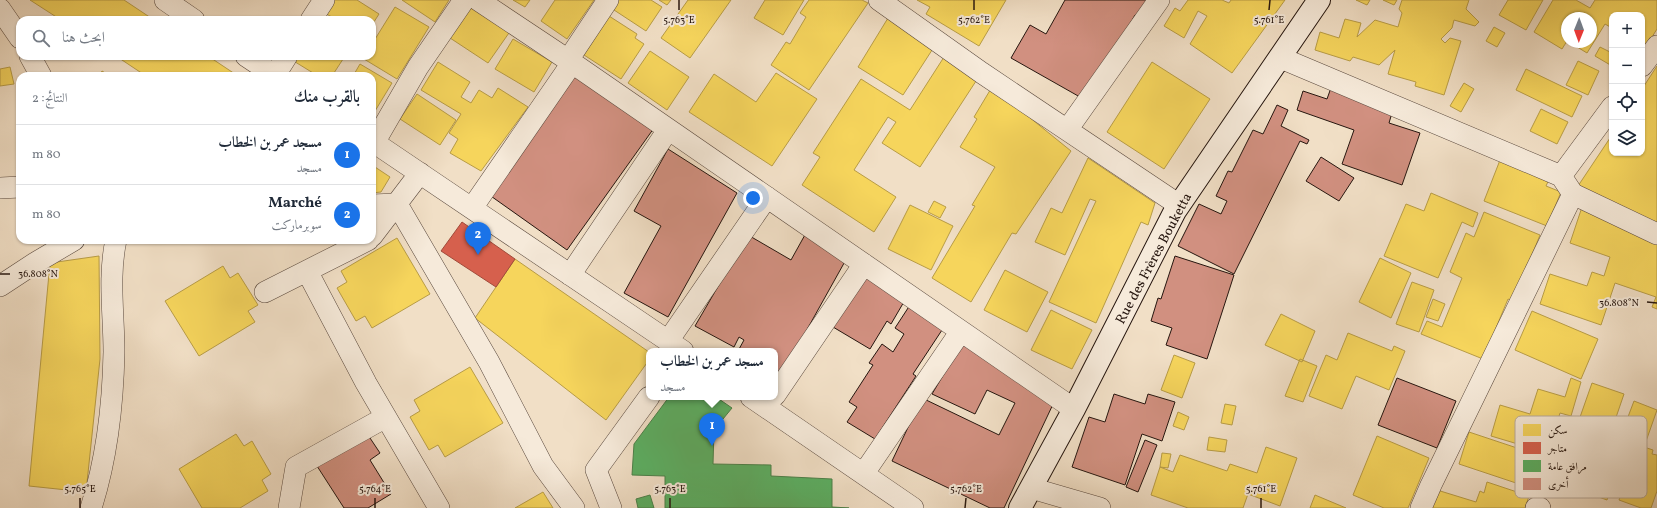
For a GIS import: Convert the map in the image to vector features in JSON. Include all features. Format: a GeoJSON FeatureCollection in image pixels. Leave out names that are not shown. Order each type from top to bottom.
{"type":"FeatureCollection","features":[{"type":"Feature","properties":{"kind":"main road","name":"Rue des Frères Bouketta"},"geometry":{"type":"LineString","coordinates":[[1020,508],[1074,409],[1180,205],[1319,0]]}},
{"type":"Feature","properties":{"kind":"street"},"geometry":{"type":"LineString","coordinates":[[165,0],[188,16]]}},
{"type":"Feature","properties":{"kind":"street"},"geometry":{"type":"LineString","coordinates":[[314,16],[324,0]]}},
{"type":"Feature","properties":{"kind":"street"},"geometry":{"type":"LineString","coordinates":[[376,137],[418,67],[464,0]]}},
{"type":"Feature","properties":{"kind":"street"},"geometry":{"type":"LineString","coordinates":[[478,0],[570,61],[1074,409]]}},
{"type":"Feature","properties":{"kind":"street"},"geometry":{"type":"LineString","coordinates":[[472,208],[570,61],[608,0]]}},
{"type":"Feature","properties":{"kind":"street"},"geometry":{"type":"LineString","coordinates":[[879,0],[982,73],[1180,205]]}},
{"type":"Feature","properties":{"kind":"street"},"geometry":{"type":"LineString","coordinates":[[1067,130],[1159,0]]}},
{"type":"Feature","properties":{"kind":"street"},"geometry":{"type":"LineString","coordinates":[[0,9],[16,32]]}},
{"type":"Feature","properties":{"kind":"street"},"geometry":{"type":"LineString","coordinates":[[1645,62],[1657,46]]}},
{"type":"Feature","properties":{"kind":"street"},"geometry":{"type":"LineString","coordinates":[[1281,58],[1561,176],[1574,194],[1657,234]]}},
{"type":"Feature","properties":{"kind":"street"},"geometry":{"type":"LineString","coordinates":[[32,60],[39,72]]}},
{"type":"Feature","properties":{"kind":"street"},"geometry":{"type":"LineString","coordinates":[[252,60],[269,72]]}},
{"type":"Feature","properties":{"kind":"street"},"geometry":{"type":"LineString","coordinates":[[277,72],[285,60]]}},
{"type":"Feature","properties":{"kind":"street"},"geometry":{"type":"LineString","coordinates":[[1561,176],[1609,111]]}},
{"type":"Feature","properties":{"kind":"street"},"geometry":{"type":"LineString","coordinates":[[570,275],[668,130]]}},
{"type":"Feature","properties":{"kind":"street"},"geometry":{"type":"LineString","coordinates":[[376,144],[679,348],[767,197]]}},
{"type":"Feature","properties":{"kind":"street"},"geometry":{"type":"LineString","coordinates":[[376,231],[420,173]]}},
{"type":"Feature","properties":{"kind":"street"},"geometry":{"type":"LineString","coordinates":[[0,188],[16,187]]}},
{"type":"Feature","properties":{"kind":"street"},"geometry":{"type":"LineString","coordinates":[[1421,508],[1430,485],[1574,194]]}},
{"type":"Feature","properties":{"kind":"street"},"geometry":{"type":"LineString","coordinates":[[376,205],[398,204]]}},
{"type":"Feature","properties":{"kind":"street"},"geometry":{"type":"LineString","coordinates":[[398,204],[489,362],[544,466],[574,508]]}},
{"type":"Feature","properties":{"kind":"street"},"geometry":{"type":"LineString","coordinates":[[0,286],[34,263],[67,244]]}},
{"type":"Feature","properties":{"kind":"street"},"geometry":{"type":"LineString","coordinates":[[91,508],[102,464],[112,393],[114,351],[112,260],[115,244]]}},
{"type":"Feature","properties":{"kind":"street"},"geometry":{"type":"LineString","coordinates":[[266,292],[360,244]]}},
{"type":"Feature","properties":{"kind":"street"},"geometry":{"type":"LineString","coordinates":[[778,384],[864,264]]}},
{"type":"Feature","properties":{"kind":"street"},"geometry":{"type":"LineString","coordinates":[[307,271],[386,416],[439,508]]}},
{"type":"Feature","properties":{"kind":"street"},"geometry":{"type":"LineString","coordinates":[[864,473],[961,331]]}},
{"type":"Feature","properties":{"kind":"street"},"geometry":{"type":"LineString","coordinates":[[611,508],[596,470],[647,400]]}},
{"type":"Feature","properties":{"kind":"street"},"geometry":{"type":"LineString","coordinates":[[768,400],[864,473],[913,508]]}},
{"type":"Feature","properties":{"kind":"street"},"geometry":{"type":"LineString","coordinates":[[289,508],[296,467],[386,416]]}},
{"type":"Feature","properties":{"kind":"street"},"geometry":{"type":"LineString","coordinates":[[1031,488],[1100,508]]}},
{"type":"Feature","properties":{"kind":"building: سكن"},"geometry":{"type":"Polygon","coordinates":[[[30,0],[124,0],[148,16],[55,16],[30,0]]]}},
{"type":"Feature","properties":{"kind":"building: سكن"},"geometry":{"type":"Polygon","coordinates":[[[330,0],[357,0],[379,14],[376,19],[376,16],[330,16],[323,12],[330,0]]]}},
{"type":"Feature","properties":{"kind":"building: سكن"},"geometry":{"type":"Polygon","coordinates":[[[402,0],[449,0],[435,22],[402,0]]]}},
{"type":"Feature","properties":{"kind":"building: سكن"},"geometry":{"type":"Polygon","coordinates":[[[513,0],[530,0],[525,7],[513,0]]]}},
{"type":"Feature","properties":{"kind":"building: سكن"},"geometry":{"type":"Polygon","coordinates":[[[555,0],[594,0],[567,39],[541,21],[555,0]]]}},
{"type":"Feature","properties":{"kind":"building: سكن"},"geometry":{"type":"Polygon","coordinates":[[[617,0],[651,0],[662,7],[646,31],[611,8],[617,0]]]}},
{"type":"Feature","properties":{"kind":"building: سكن"},"geometry":{"type":"Polygon","coordinates":[[[659,0],[671,0],[667,5],[659,0]]]}},
{"type":"Feature","properties":{"kind":"building: سكن"},"geometry":{"type":"Polygon","coordinates":[[[688,0],[731,0],[690,58],[661,38],[688,0]]]}},
{"type":"Feature","properties":{"kind":"building: سكن"},"geometry":{"type":"Polygon","coordinates":[[[765,0],[804,0],[783,35],[754,18],[765,0]]]}},
{"type":"Feature","properties":{"kind":"building: سكن"},"geometry":{"type":"Polygon","coordinates":[[[809,0],[862,0],[868,3],[809,90],[771,65],[786,42],[790,44],[806,17],[800,13],[809,0]]]}},
{"type":"Feature","properties":{"kind":"building: سكن"},"geometry":{"type":"Polygon","coordinates":[[[917,0],[1006,0],[979,46],[926,14],[930,7],[917,0]]]}},
{"type":"Feature","properties":{"kind":"building: سكن"},"geometry":{"type":"Polygon","coordinates":[[[1188,0],[1222,0],[1229,3],[1231,0],[1285,0],[1232,73],[1190,44],[1207,16],[1198,11],[1184,38],[1164,26],[1175,8],[1180,11],[1188,0]]]}},
{"type":"Feature","properties":{"kind":"building: سكن"},"geometry":{"type":"Polygon","coordinates":[[[1356,0],[1370,0],[1367,5],[1356,0]]]}},
{"type":"Feature","properties":{"kind":"building: سكن"},"geometry":{"type":"Polygon","coordinates":[[[1383,0],[1397,0],[1394,5],[1383,0]]]}},
{"type":"Feature","properties":{"kind":"building: سكن"},"geometry":{"type":"Polygon","coordinates":[[[1402,0],[1469,0],[1466,9],[1479,22],[1475,26],[1454,20],[1452,28],[1441,39],[1445,43],[1450,38],[1461,41],[1444,95],[1415,86],[1416,82],[1388,74],[1395,50],[1379,65],[1353,57],[1350,61],[1315,50],[1320,32],[1339,38],[1345,19],[1361,23],[1357,37],[1375,20],[1398,27],[1402,13],[1399,9],[1402,0]]]}},
{"type":"Feature","properties":{"kind":"building: سكن"},"geometry":{"type":"Polygon","coordinates":[[[1508,0],[1543,0],[1526,30],[1499,15],[1508,0]]]}},
{"type":"Feature","properties":{"kind":"building: سكن"},"geometry":{"type":"Polygon","coordinates":[[[1553,0],[1576,0],[1590,8],[1595,0],[1657,0],[1657,29],[1645,48],[1645,12],[1609,12],[1609,26],[1605,24],[1597,37],[1597,12],[1561,12],[1562,49],[1534,32],[1553,0]]]}},
{"type":"Feature","properties":{"kind":"building: سكن"},"geometry":{"type":"Polygon","coordinates":[[[472,4],[511,30],[488,63],[447,36],[472,4]]]}},
{"type":"Feature","properties":{"kind":"building: سكن"},"geometry":{"type":"Polygon","coordinates":[[[395,7],[429,27],[397,79],[366,60],[376,60],[376,38],[395,7]]]}},
{"type":"Feature","properties":{"kind":"building: سكن"},"geometry":{"type":"Polygon","coordinates":[[[609,16],[637,34],[635,38],[644,44],[621,79],[584,55],[609,16]]]}},
{"type":"Feature","properties":{"kind":"building: سكن"},"geometry":{"type":"Polygon","coordinates":[[[888,18],[934,47],[903,95],[858,67],[888,18]]]}},
{"type":"Feature","properties":{"kind":"building: سكن"},"geometry":{"type":"Polygon","coordinates":[[[1494,27],[1505,33],[1497,47],[1486,41],[1494,27]]]}},
{"type":"Feature","properties":{"kind":"building: سكن"},"geometry":{"type":"Polygon","coordinates":[[[513,39],[552,62],[534,92],[495,69],[513,39]]]}},
{"type":"Feature","properties":{"kind":"building: سكن"},"geometry":{"type":"Polygon","coordinates":[[[1600,47],[1609,52],[1609,64],[1595,56],[1600,47]]]}},
{"type":"Feature","properties":{"kind":"building: سكن"},"geometry":{"type":"Polygon","coordinates":[[[1579,48],[1590,48],[1587,53],[1579,48]]]}},
{"type":"Feature","properties":{"kind":"building: سكن"},"geometry":{"type":"Polygon","coordinates":[[[650,51],[689,77],[667,110],[628,83],[650,51]]]}},
{"type":"Feature","properties":{"kind":"building: سكن"},"geometry":{"type":"Polygon","coordinates":[[[944,57],[978,78],[920,167],[882,143],[896,122],[888,117],[854,170],[896,197],[874,232],[802,185],[820,157],[813,153],[861,79],[910,110],[944,57]]]}},
{"type":"Feature","properties":{"kind":"building: سكن"},"geometry":{"type":"Polygon","coordinates":[[[122,60],[214,60],[232,72],[140,72],[122,60]]]}},
{"type":"Feature","properties":{"kind":"building: سكن"},"geometry":{"type":"Polygon","coordinates":[[[292,60],[342,60],[335,72],[312,72],[292,60]]]}},
{"type":"Feature","properties":{"kind":"building: سكن"},"geometry":{"type":"Polygon","coordinates":[[[1578,61],[1599,71],[1588,95],[1566,85],[1578,61]]]}},
{"type":"Feature","properties":{"kind":"building: سكن"},"geometry":{"type":"Polygon","coordinates":[[[438,62],[470,82],[461,97],[471,103],[479,90],[492,98],[498,88],[528,107],[481,171],[450,153],[458,139],[449,133],[461,114],[421,90],[438,62]]]}},
{"type":"Feature","properties":{"kind":"building: سكن"},"geometry":{"type":"Polygon","coordinates":[[[1152,62],[1210,99],[1164,169],[1107,132],[1152,62]]]}},
{"type":"Feature","properties":{"kind":"building: سكن"},"geometry":{"type":"Polygon","coordinates":[[[360,64],[373,72],[355,72],[360,64]]]}},
{"type":"Feature","properties":{"kind":"building: سكن"},"geometry":{"type":"Polygon","coordinates":[[[1657,66],[1657,223],[1578,186],[1609,140],[1609,156],[1645,156],[1645,84],[1657,66]]]}},
{"type":"Feature","properties":{"kind":"building: سكن"},"geometry":{"type":"Polygon","coordinates":[[[10,67],[14,84],[0,86],[0,69],[10,67]]]}},
{"type":"Feature","properties":{"kind":"building: سكن"},"geometry":{"type":"Polygon","coordinates":[[[1526,69],[1582,96],[1572,117],[1516,90],[1526,69]]]}},
{"type":"Feature","properties":{"kind":"building: سكن"},"geometry":{"type":"Polygon","coordinates":[[[776,73],[817,99],[772,166],[689,112],[714,74],[756,102],[776,73]]]}},
{"type":"Feature","properties":{"kind":"building: سكن"},"geometry":{"type":"Polygon","coordinates":[[[376,74],[392,83],[376,109],[376,74]]]}},
{"type":"Feature","properties":{"kind":"building: سكن"},"geometry":{"type":"Polygon","coordinates":[[[1464,83],[1474,89],[1461,112],[1450,106],[1464,83]]]}},
{"type":"Feature","properties":{"kind":"building: سكن"},"geometry":{"type":"Polygon","coordinates":[[[992,87],[1071,151],[1016,234],[1012,233],[971,302],[932,278],[975,206],[972,205],[995,167],[960,147],[977,119],[974,117],[992,87]]]}},
{"type":"Feature","properties":{"kind":"building: سكن"},"geometry":{"type":"Polygon","coordinates":[[[417,94],[456,120],[440,145],[400,119],[417,94]]]}},
{"type":"Feature","properties":{"kind":"building: سكن"},"geometry":{"type":"Polygon","coordinates":[[[1541,109],[1568,122],[1557,144],[1530,131],[1541,109]]]}},
{"type":"Feature","properties":{"kind":"building: سكن"},"geometry":{"type":"Polygon","coordinates":[[[1502,155],[1551,175],[1546,186],[1561,192],[1547,226],[1484,201],[1502,155]]]}},
{"type":"Feature","properties":{"kind":"building: سكن"},"geometry":{"type":"Polygon","coordinates":[[[1088,158],[1155,203],[1148,225],[1141,222],[1096,323],[1049,302],[1096,201],[1090,199],[1065,255],[1035,242],[1051,208],[1062,213],[1088,158]]]}},
{"type":"Feature","properties":{"kind":"building: سكن"},"geometry":{"type":"Polygon","coordinates":[[[376,168],[390,177],[381,192],[376,193],[376,168]]]}},
{"type":"Feature","properties":{"kind":"building: سكن"},"geometry":{"type":"Polygon","coordinates":[[[1431,193],[1478,213],[1473,227],[1462,222],[1438,278],[1384,256],[1406,204],[1424,211],[1431,193]]]}},
{"type":"Feature","properties":{"kind":"building: سكن"},"geometry":{"type":"Polygon","coordinates":[[[1585,198],[1657,222],[1657,309],[1652,307],[1656,297],[1615,283],[1601,325],[1540,304],[1550,274],[1587,286],[1592,272],[1604,276],[1610,257],[1570,243],[1585,198]]]}},
{"type":"Feature","properties":{"kind":"building: سكن"},"geometry":{"type":"Polygon","coordinates":[[[934,201],[946,207],[940,218],[928,212],[934,201]]]}},
{"type":"Feature","properties":{"kind":"building: سكن"},"geometry":{"type":"Polygon","coordinates":[[[910,205],[953,226],[931,270],[888,249],[910,205]]]}},
{"type":"Feature","properties":{"kind":"building: سكن"},"geometry":{"type":"Polygon","coordinates":[[[1484,212],[1540,235],[1513,301],[1508,299],[1483,359],[1421,334],[1427,321],[1442,327],[1462,278],[1450,272],[1466,233],[1474,237],[1484,212]]]}},
{"type":"Feature","properties":{"kind":"building: سكن"},"geometry":{"type":"Polygon","coordinates":[[[397,238],[430,294],[372,328],[365,316],[356,321],[337,288],[347,282],[341,271],[397,238]]]}},
{"type":"Feature","properties":{"kind":"building: سكن"},"geometry":{"type":"Polygon","coordinates":[[[99,256],[100,359],[86,492],[29,486],[50,263],[99,256]]]}},
{"type":"Feature","properties":{"kind":"building: سكن"},"geometry":{"type":"Polygon","coordinates":[[[1380,258],[1411,273],[1391,318],[1359,302],[1380,258]]]}},
{"type":"Feature","properties":{"kind":"building: سكن"},"geometry":{"type":"Polygon","coordinates":[[[515,259],[646,350],[646,364],[606,420],[475,318],[515,259]]]}},
{"type":"Feature","properties":{"kind":"building: سكن"},"geometry":{"type":"Polygon","coordinates":[[[223,266],[230,278],[238,273],[258,305],[248,311],[255,322],[199,356],[165,301],[223,266]]]}},
{"type":"Feature","properties":{"kind":"building: سكن"},"geometry":{"type":"Polygon","coordinates":[[[1005,270],[1048,292],[1027,332],[984,310],[1005,270]]]}},
{"type":"Feature","properties":{"kind":"building: سكن"},"geometry":{"type":"Polygon","coordinates":[[[1412,282],[1434,290],[1419,332],[1396,324],[1412,282]]]}},
{"type":"Feature","properties":{"kind":"building: سكن"},"geometry":{"type":"Polygon","coordinates":[[[1433,299],[1445,304],[1438,321],[1426,317],[1433,299]]]}},
{"type":"Feature","properties":{"kind":"building: سكن"},"geometry":{"type":"Polygon","coordinates":[[[1051,310],[1092,330],[1072,369],[1031,350],[1051,310]]]}},
{"type":"Feature","properties":{"kind":"building: سكن"},"geometry":{"type":"Polygon","coordinates":[[[1532,311],[1598,339],[1581,379],[1515,350],[1532,311]]]}},
{"type":"Feature","properties":{"kind":"building: سكن"},"geometry":{"type":"Polygon","coordinates":[[[1281,314],[1315,331],[1302,362],[1265,345],[1281,314]]]}},
{"type":"Feature","properties":{"kind":"building: سكن"},"geometry":{"type":"Polygon","coordinates":[[[1348,333],[1392,351],[1394,346],[1405,351],[1389,390],[1356,376],[1342,409],[1309,396],[1326,355],[1337,360],[1348,333]]]}},
{"type":"Feature","properties":{"kind":"building: سكن"},"geometry":{"type":"Polygon","coordinates":[[[1174,355],[1195,363],[1182,398],[1161,390],[1174,355]]]}},
{"type":"Feature","properties":{"kind":"building: سكن"},"geometry":{"type":"Polygon","coordinates":[[[1300,359],[1317,366],[1303,402],[1285,396],[1300,359]]]}},
{"type":"Feature","properties":{"kind":"building: سكن"},"geometry":{"type":"Polygon","coordinates":[[[470,367],[503,423],[445,457],[438,445],[429,450],[410,417],[420,411],[414,400],[470,367]]]}},
{"type":"Feature","properties":{"kind":"building: سكن"},"geometry":{"type":"Polygon","coordinates":[[[1571,378],[1581,382],[1571,416],[1560,413],[1559,416],[1515,416],[1515,443],[1491,436],[1500,405],[1530,414],[1538,389],[1565,397],[1571,378]]]}},
{"type":"Feature","properties":{"kind":"building: سكن"},"geometry":{"type":"Polygon","coordinates":[[[1592,383],[1624,394],[1616,416],[1580,416],[1592,383]]]}},
{"type":"Feature","properties":{"kind":"building: سكن"},"geometry":{"type":"Polygon","coordinates":[[[1634,401],[1657,410],[1647,438],[1647,416],[1628,416],[1634,401]]]}},
{"type":"Feature","properties":{"kind":"building: سكن"},"geometry":{"type":"Polygon","coordinates":[[[1225,404],[1236,406],[1232,425],[1221,423],[1225,404]]]}},
{"type":"Feature","properties":{"kind":"building: سكن"},"geometry":{"type":"Polygon","coordinates":[[[1178,412],[1189,417],[1184,430],[1173,426],[1178,412]]]}},
{"type":"Feature","properties":{"kind":"building: سكن"},"geometry":{"type":"Polygon","coordinates":[[[1469,432],[1515,447],[1515,483],[1459,464],[1469,432]]]}},
{"type":"Feature","properties":{"kind":"building: سكن"},"geometry":{"type":"Polygon","coordinates":[[[236,434],[244,446],[252,441],[271,474],[262,480],[268,491],[240,508],[202,508],[179,469],[236,434]]]}},
{"type":"Feature","properties":{"kind":"building: سكن"},"geometry":{"type":"Polygon","coordinates":[[[1377,436],[1429,458],[1408,508],[1384,508],[1353,495],[1377,436]]]}},
{"type":"Feature","properties":{"kind":"building: سكن"},"geometry":{"type":"Polygon","coordinates":[[[1209,437],[1227,440],[1225,452],[1207,450],[1209,437]]]}},
{"type":"Feature","properties":{"kind":"building: سكن"},"geometry":{"type":"Polygon","coordinates":[[[1266,447],[1297,458],[1280,506],[1248,494],[1243,508],[1188,508],[1151,495],[1160,467],[1173,472],[1180,455],[1227,471],[1230,464],[1257,473],[1266,447]]]}},
{"type":"Feature","properties":{"kind":"building: سكن"},"geometry":{"type":"Polygon","coordinates":[[[1647,448],[1653,450],[1652,454],[1657,455],[1657,491],[1651,508],[1641,508],[1619,500],[1620,498],[1647,498],[1647,448]]]}},
{"type":"Feature","properties":{"kind":"building: سكن"},"geometry":{"type":"Polygon","coordinates":[[[1162,453],[1171,454],[1168,468],[1160,467],[1162,453]]]}},
{"type":"Feature","properties":{"kind":"building: سكن"},"geometry":{"type":"Polygon","coordinates":[[[1487,482],[1515,491],[1515,498],[1528,498],[1525,508],[1431,508],[1437,490],[1476,502],[1480,491],[1484,493],[1487,482]]]}},
{"type":"Feature","properties":{"kind":"building: سكن"},"geometry":{"type":"Polygon","coordinates":[[[543,492],[553,508],[515,508],[543,492]]]}},
{"type":"Feature","properties":{"kind":"building: سكن"},"geometry":{"type":"Polygon","coordinates":[[[1315,495],[1346,508],[1310,508],[1315,495]]]}},
{"type":"Feature","properties":{"kind":"building: متاجر"},"geometry":{"type":"Polygon","coordinates":[[[462,222],[515,259],[496,287],[441,251],[462,222]]]}},
{"type":"Feature","properties":{"kind":"building: مرافق عامة"},"geometry":{"type":"Polygon","coordinates":[[[667,400],[720,400],[732,408],[714,430],[713,464],[771,465],[771,476],[832,479],[832,507],[849,508],[665,508],[665,476],[632,475],[634,444],[667,400]]]}},
{"type":"Feature","properties":{"kind":"building: مرافق عامة"},"geometry":{"type":"Polygon","coordinates":[[[650,495],[654,508],[638,508],[636,499],[650,495]]]}},
{"type":"Feature","properties":{"kind":"building: أخرى"},"geometry":{"type":"Polygon","coordinates":[[[1065,0],[1151,0],[1141,18],[1135,15],[1087,101],[1011,58],[1030,25],[1046,34],[1065,0]]]}},
{"type":"Feature","properties":{"kind":"building: أخرى"},"geometry":{"type":"Polygon","coordinates":[[[575,71],[654,128],[567,250],[488,194],[575,71]]]}},
{"type":"Feature","properties":{"kind":"building: أخرى"},"geometry":{"type":"Polygon","coordinates":[[[1332,85],[1394,106],[1389,123],[1420,133],[1402,185],[1342,164],[1354,130],[1297,110],[1303,91],[1327,99],[1332,85]]]}},
{"type":"Feature","properties":{"kind":"building: أخرى"},"geometry":{"type":"Polygon","coordinates":[[[1277,105],[1288,110],[1281,126],[1309,140],[1307,144],[1300,141],[1234,274],[1178,246],[1199,204],[1221,214],[1227,201],[1216,196],[1228,171],[1232,172],[1253,130],[1263,134],[1277,105]]]}},
{"type":"Feature","properties":{"kind":"building: أخرى"},"geometry":{"type":"Polygon","coordinates":[[[668,149],[737,193],[668,317],[624,293],[661,226],[634,211],[668,149]]]}},
{"type":"Feature","properties":{"kind":"building: أخرى"},"geometry":{"type":"Polygon","coordinates":[[[1321,157],[1354,178],[1339,201],[1306,181],[1321,157]]]}},
{"type":"Feature","properties":{"kind":"building: أخرى"},"geometry":{"type":"Polygon","coordinates":[[[806,233],[848,256],[780,378],[778,377],[778,348],[740,348],[744,340],[739,337],[734,347],[695,326],[748,235],[791,260],[806,233]]]}},
{"type":"Feature","properties":{"kind":"building: أخرى"},"geometry":{"type":"Polygon","coordinates":[[[1175,256],[1234,275],[1207,359],[1166,345],[1172,328],[1151,321],[1158,298],[1161,299],[1175,256]]]}},
{"type":"Feature","properties":{"kind":"building: أخرى"},"geometry":{"type":"Polygon","coordinates":[[[865,275],[905,300],[891,324],[887,321],[870,349],[833,327],[865,275]]]}},
{"type":"Feature","properties":{"kind":"building: أخرى"},"geometry":{"type":"Polygon","coordinates":[[[910,305],[944,327],[913,374],[916,376],[875,439],[847,422],[857,407],[849,402],[873,365],[869,363],[882,344],[893,352],[904,334],[895,328],[910,305]]]}},
{"type":"Feature","properties":{"kind":"building: أخرى"},"geometry":{"type":"Polygon","coordinates":[[[964,340],[1055,400],[1004,508],[990,508],[892,461],[922,398],[999,435],[1015,403],[987,390],[975,414],[932,394],[964,340]]]}},
{"type":"Feature","properties":{"kind":"building: أخرى"},"geometry":{"type":"Polygon","coordinates":[[[1397,378],[1456,401],[1437,448],[1378,425],[1397,378]]]}},
{"type":"Feature","properties":{"kind":"building: أخرى"},"geometry":{"type":"Polygon","coordinates":[[[1114,394],[1145,404],[1148,394],[1175,402],[1162,441],[1142,434],[1125,485],[1072,467],[1089,417],[1105,422],[1114,394]]]}},
{"type":"Feature","properties":{"kind":"building: أخرى"},"geometry":{"type":"Polygon","coordinates":[[[368,435],[380,453],[370,460],[391,494],[368,508],[344,508],[317,466],[368,435]]]}},
{"type":"Feature","properties":{"kind":"building: أخرى"},"geometry":{"type":"Polygon","coordinates":[[[1145,440],[1157,445],[1138,492],[1126,487],[1145,440]]]}},
{"type":"Feature","properties":{"kind":"place","name":"Marché"},"geometry":{"type":"Point","coordinates":[478,255]}},
{"type":"Feature","properties":{"kind":"place","name":"مسجد عمر بن الخطاب"},"geometry":{"type":"Point","coordinates":[712,446]}}]}
